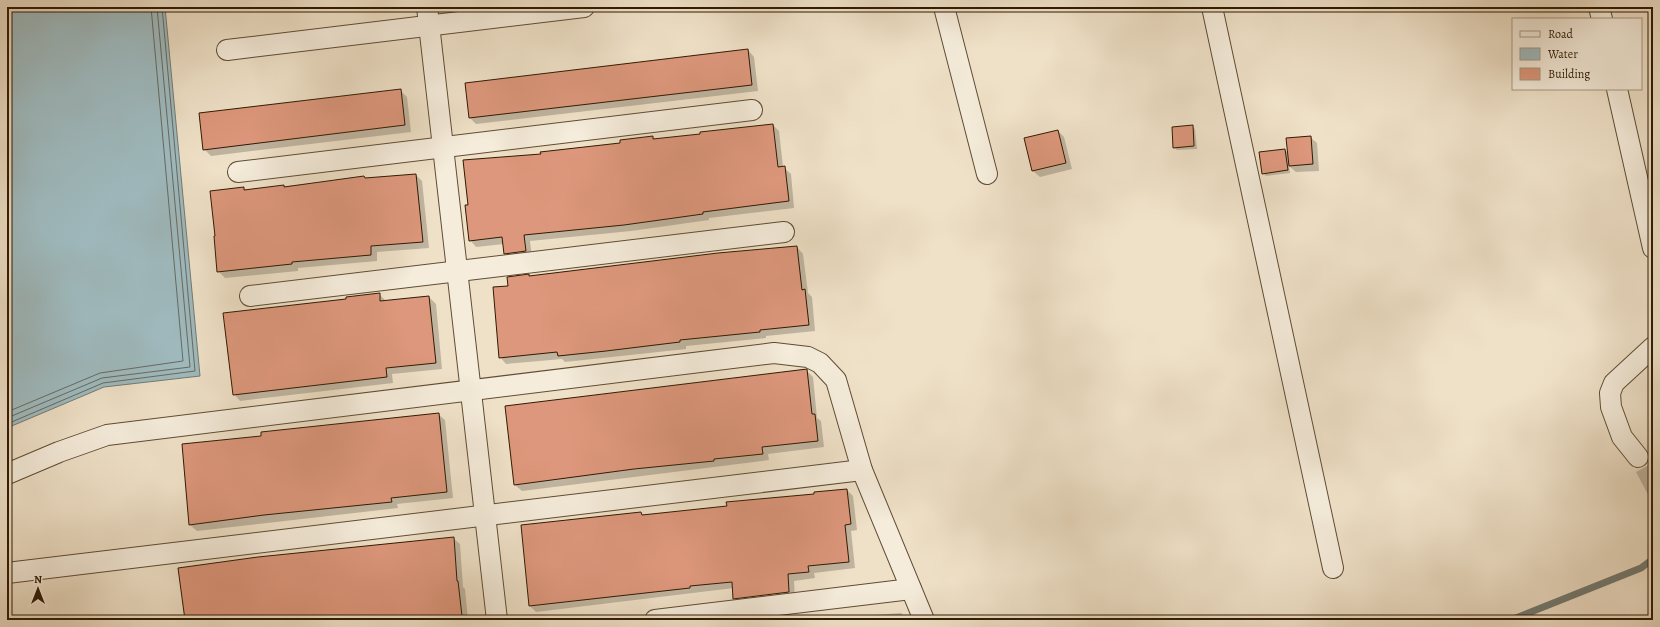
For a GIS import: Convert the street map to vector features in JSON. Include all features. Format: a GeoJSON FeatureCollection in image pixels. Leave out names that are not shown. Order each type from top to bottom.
{"type":"FeatureCollection","features":[{"type":"Feature","properties":{"kind":"street"},"geometry":{"type":"LineString","coordinates":[[226,50],[428,16],[584,7]]}},
{"type":"Feature","properties":{"kind":"street"},"geometry":{"type":"LineString","coordinates":[[944,7],[987,174]]}},
{"type":"Feature","properties":{"kind":"street"},"geometry":{"type":"LineString","coordinates":[[1212,7],[1333,568]]}},
{"type":"Feature","properties":{"kind":"street"},"geometry":{"type":"LineString","coordinates":[[1599,7],[1602,18]]}},
{"type":"Feature","properties":{"kind":"street"},"geometry":{"type":"LineString","coordinates":[[428,16],[497,620]]}},
{"type":"Feature","properties":{"kind":"street"},"geometry":{"type":"LineString","coordinates":[[1617,90],[1653,248]]}},
{"type":"Feature","properties":{"kind":"street"},"geometry":{"type":"LineString","coordinates":[[238,172],[752,110]]}},
{"type":"Feature","properties":{"kind":"street"},"geometry":{"type":"LineString","coordinates":[[250,296],[784,232]]}},
{"type":"Feature","properties":{"kind":"street"},"geometry":{"type":"LineString","coordinates":[[1638,457],[1622,437],[1611,407],[1610,393],[1614,383],[1653,347]]}},
{"type":"Feature","properties":{"kind":"street"},"geometry":{"type":"LineString","coordinates":[[7,474],[59,452],[107,435],[774,353],[797,354],[808,357],[820,363],[836,380],[862,470],[924,620]]}},
{"type":"Feature","properties":{"kind":"street"},"geometry":{"type":"LineString","coordinates":[[7,573],[862,470]]}},
{"type":"Feature","properties":{"kind":"street"},"geometry":{"type":"LineString","coordinates":[[655,620],[911,589]]}},
{"type":"Feature","properties":{"kind":"water"},"geometry":{"type":"Polygon","coordinates":[[[7,7],[165,7],[200,376],[104,387],[7,428],[7,7]]]}},
{"type":"Feature","properties":{"kind":"building"},"geometry":{"type":"Polygon","coordinates":[[[748,49],[752,85],[469,118],[465,83],[748,49]]]}},
{"type":"Feature","properties":{"kind":"building"},"geometry":{"type":"Polygon","coordinates":[[[401,89],[405,125],[203,150],[199,113],[401,89]]]}},
{"type":"Feature","properties":{"kind":"building"},"geometry":{"type":"Polygon","coordinates":[[[773,124],[778,167],[785,166],[789,201],[703,212],[703,214],[624,225],[524,235],[526,251],[504,254],[502,237],[469,241],[465,205],[468,205],[463,160],[541,154],[540,152],[620,143],[620,140],[653,136],[653,139],[773,124]]]}},
{"type":"Feature","properties":{"kind":"building"},"geometry":{"type":"Polygon","coordinates":[[[1193,125],[1194,146],[1173,148],[1172,127],[1193,125]]]}},
{"type":"Feature","properties":{"kind":"building"},"geometry":{"type":"Polygon","coordinates":[[[1058,130],[1066,163],[1032,171],[1024,138],[1058,130]]]}},
{"type":"Feature","properties":{"kind":"building"},"geometry":{"type":"Polygon","coordinates":[[[1311,136],[1313,164],[1289,166],[1286,138],[1311,136]]]}},
{"type":"Feature","properties":{"kind":"building"},"geometry":{"type":"Polygon","coordinates":[[[1285,149],[1288,170],[1262,174],[1259,152],[1285,149]]]}},
{"type":"Feature","properties":{"kind":"building"},"geometry":{"type":"Polygon","coordinates":[[[416,174],[423,242],[371,246],[371,255],[292,262],[292,264],[217,272],[210,191],[244,187],[244,190],[284,185],[284,187],[364,176],[365,178],[416,174]]]}},
{"type":"Feature","properties":{"kind":"building"},"geometry":{"type":"Polygon","coordinates":[[[797,246],[802,290],[805,289],[809,325],[760,330],[760,332],[680,340],[680,342],[606,351],[558,356],[557,352],[499,358],[493,287],[508,286],[507,277],[529,274],[529,276],[718,253],[797,246]]]}},
{"type":"Feature","properties":{"kind":"building"},"geometry":{"type":"Polygon","coordinates":[[[380,293],[380,301],[429,296],[436,363],[386,368],[387,377],[233,395],[223,313],[346,299],[346,297],[380,293]]]}},
{"type":"Feature","properties":{"kind":"building"},"geometry":{"type":"Polygon","coordinates":[[[807,369],[812,414],[815,414],[818,441],[762,447],[763,454],[514,485],[505,406],[807,369]]]}},
{"type":"Feature","properties":{"kind":"building"},"geometry":{"type":"Polygon","coordinates":[[[439,413],[447,492],[391,498],[392,502],[264,515],[189,525],[182,444],[261,436],[261,432],[439,413]]]}},
{"type":"Feature","properties":{"kind":"building"},"geometry":{"type":"Polygon","coordinates":[[[847,489],[851,524],[845,525],[849,562],[808,566],[809,572],[788,574],[789,592],[733,599],[732,582],[529,606],[521,525],[641,512],[642,515],[727,506],[726,502],[814,494],[814,492],[847,489]]]}},
{"type":"Feature","properties":{"kind":"building"},"geometry":{"type":"Polygon","coordinates":[[[454,537],[457,581],[462,616],[429,620],[185,620],[178,568],[258,557],[454,537]]]}},
{"type":"Feature","properties":{"kind":"building"},"geometry":{"type":"Polygon","coordinates":[[[791,615],[792,620],[751,620],[791,615]]]}},
{"type":"Feature","properties":{"kind":"waterway"},"geometry":{"type":"LineString","coordinates":[[1511,620],[1641,568],[1653,559]]}}]}
